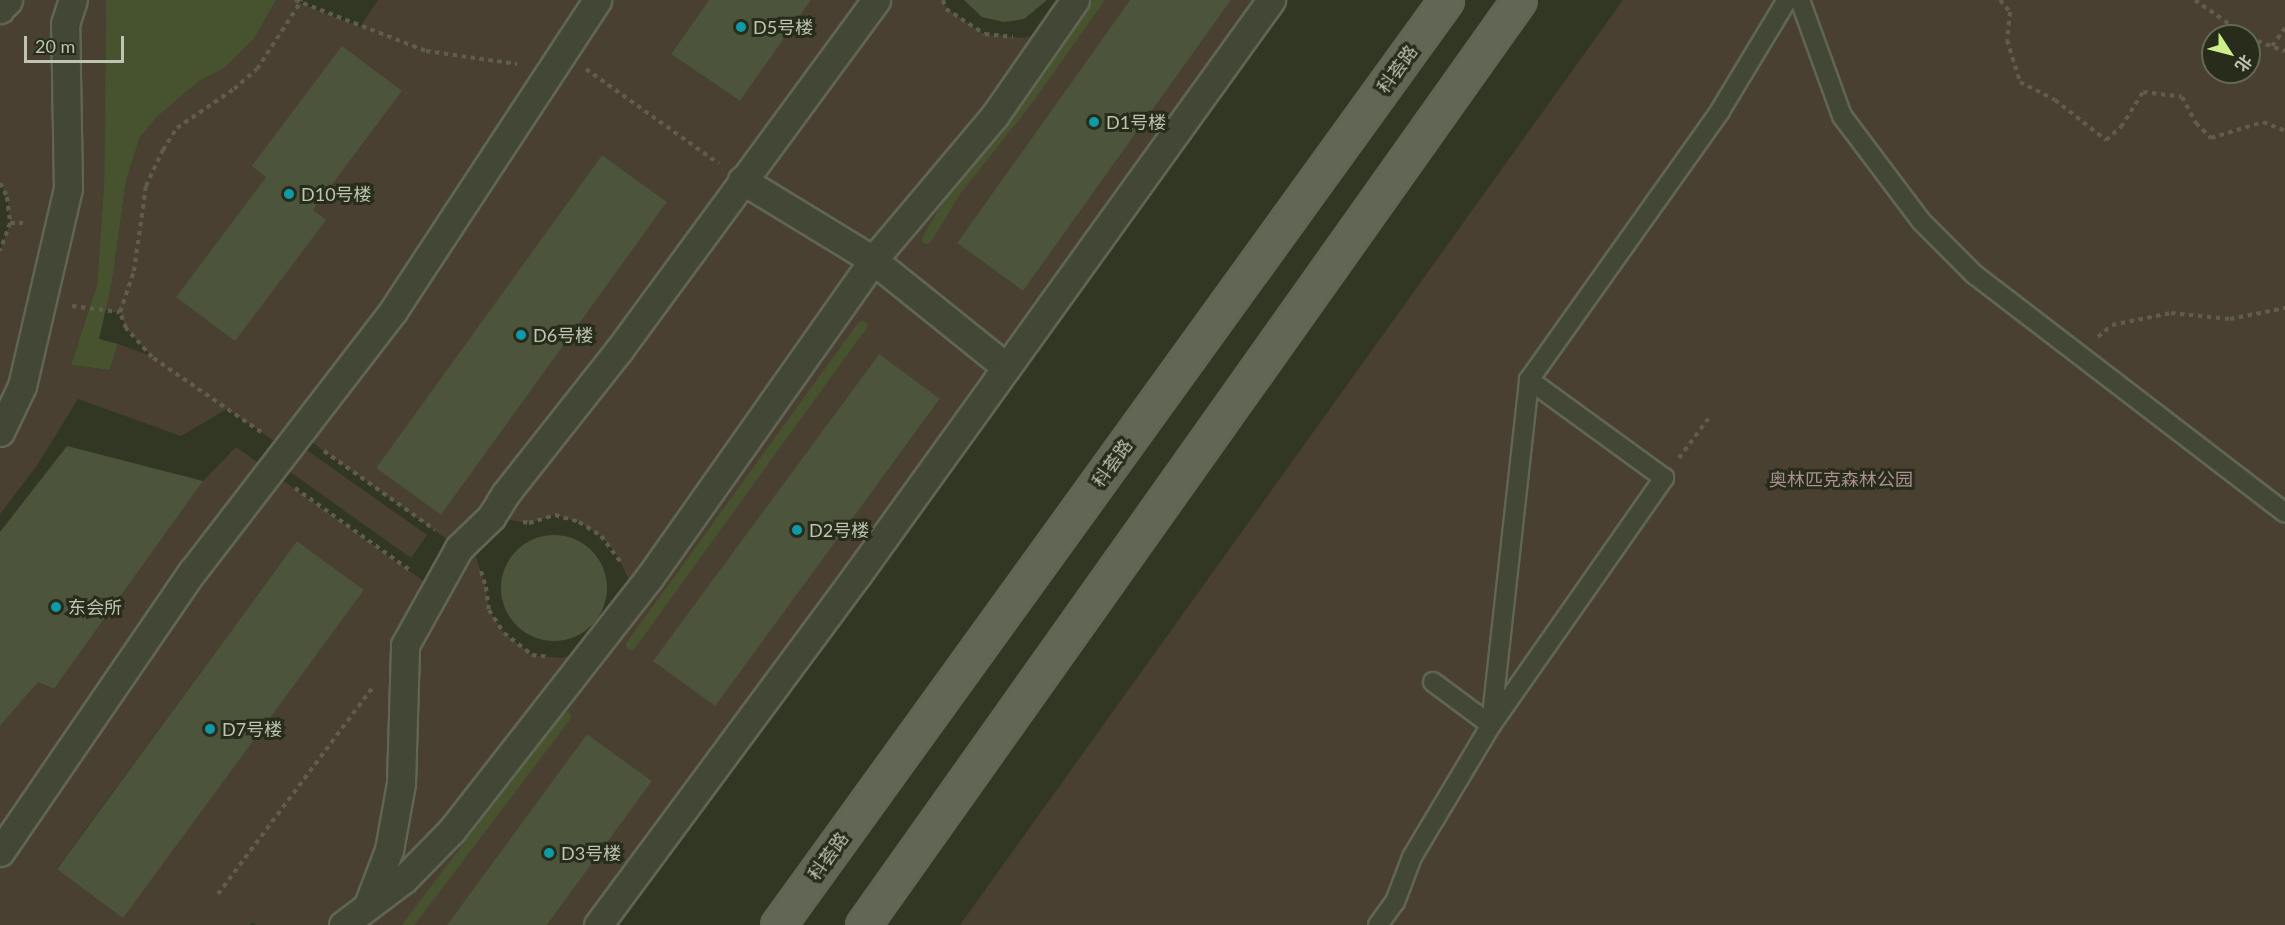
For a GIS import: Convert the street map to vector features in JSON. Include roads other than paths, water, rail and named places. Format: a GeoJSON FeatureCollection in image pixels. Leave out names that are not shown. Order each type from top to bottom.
{"type":"FeatureCollection","features":[{"type":"Feature","properties":{"kind":"main road","name":"科荟路"},"geometry":{"type":"LineString","coordinates":[[778,925],[1446,0]]}},
{"type":"Feature","properties":{"kind":"main road"},"geometry":{"type":"LineString","coordinates":[[863,925],[1519,0]]}},
{"type":"Feature","properties":{"kind":"street"},"geometry":{"type":"LineString","coordinates":[[0,9],[8,0]]}},
{"type":"Feature","properties":{"kind":"street"},"geometry":{"type":"LineString","coordinates":[[0,432],[22,386],[68,188],[65,24],[73,0]]}},
{"type":"Feature","properties":{"kind":"street"},"geometry":{"type":"LineString","coordinates":[[0,852],[192,572],[393,311],[555,60],[597,0]]}},
{"type":"Feature","properties":{"kind":"street"},"geometry":{"type":"LineString","coordinates":[[368,905],[389,850],[401,783],[405,645],[465,543],[491,517],[506,493],[619,350],[876,0]]}},
{"type":"Feature","properties":{"kind":"street"},"geometry":{"type":"LineString","coordinates":[[343,925],[404,879],[452,830],[626,607],[873,260],[995,114],[1075,0]]}},
{"type":"Feature","properties":{"kind":"street"},"geometry":{"type":"LineString","coordinates":[[598,925],[1271,0]]}},
{"type":"Feature","properties":{"kind":"street"},"geometry":{"type":"LineString","coordinates":[[742,180],[873,260],[1006,367]]}},
{"type":"Feature","properties":{"kind":"lane"},"geometry":{"type":"LineString","coordinates":[[1491,725],[1529,380],[1720,111],[1787,0]]}},
{"type":"Feature","properties":{"kind":"lane"},"geometry":{"type":"LineString","coordinates":[[1800,0],[1842,116],[1921,221],[1974,273],[2080,353],[2227,471],[2285,513]]}},
{"type":"Feature","properties":{"kind":"lane"},"geometry":{"type":"LineString","coordinates":[[1378,925],[1395,902],[1412,857],[1491,725],[1664,478],[1529,380]]}},
{"type":"Feature","properties":{"kind":"lane"},"geometry":{"type":"LineString","coordinates":[[1434,682],[1491,725]]}},
{"type":"Feature","properties":{"kind":"waterway"},"geometry":{"type":"LineString","coordinates":[[927,239],[956,191],[1026,103],[1099,0]]}},
{"type":"Feature","properties":{"kind":"waterway"},"geometry":{"type":"LineString","coordinates":[[631,645],[862,326]]}},
{"type":"Feature","properties":{"kind":"waterway"},"geometry":{"type":"LineString","coordinates":[[408,925],[566,717]]}},
{"type":"Feature","properties":{"kind":"place","name":"D5号楼"},"geometry":{"type":"Point","coordinates":[741,27]}},
{"type":"Feature","properties":{"kind":"place","name":"D1号楼"},"geometry":{"type":"Point","coordinates":[1094,122]}},
{"type":"Feature","properties":{"kind":"place","name":"D10号楼"},"geometry":{"type":"Point","coordinates":[289,194]}},
{"type":"Feature","properties":{"kind":"place","name":"D6号楼"},"geometry":{"type":"Point","coordinates":[521,335]}},
{"type":"Feature","properties":{"kind":"place","name":"D2号楼"},"geometry":{"type":"Point","coordinates":[797,530]}},
{"type":"Feature","properties":{"kind":"place","name":"东会所"},"geometry":{"type":"Point","coordinates":[56,607]}},
{"type":"Feature","properties":{"kind":"place","name":"D7号楼"},"geometry":{"type":"Point","coordinates":[210,729]}},
{"type":"Feature","properties":{"kind":"place","name":"D3号楼"},"geometry":{"type":"Point","coordinates":[549,853]}},
{"type":"Feature","properties":{"kind":"park label","name":"奥林匹克森林公园"},"geometry":{"type":"Point","coordinates":[1841,479]}}]}
